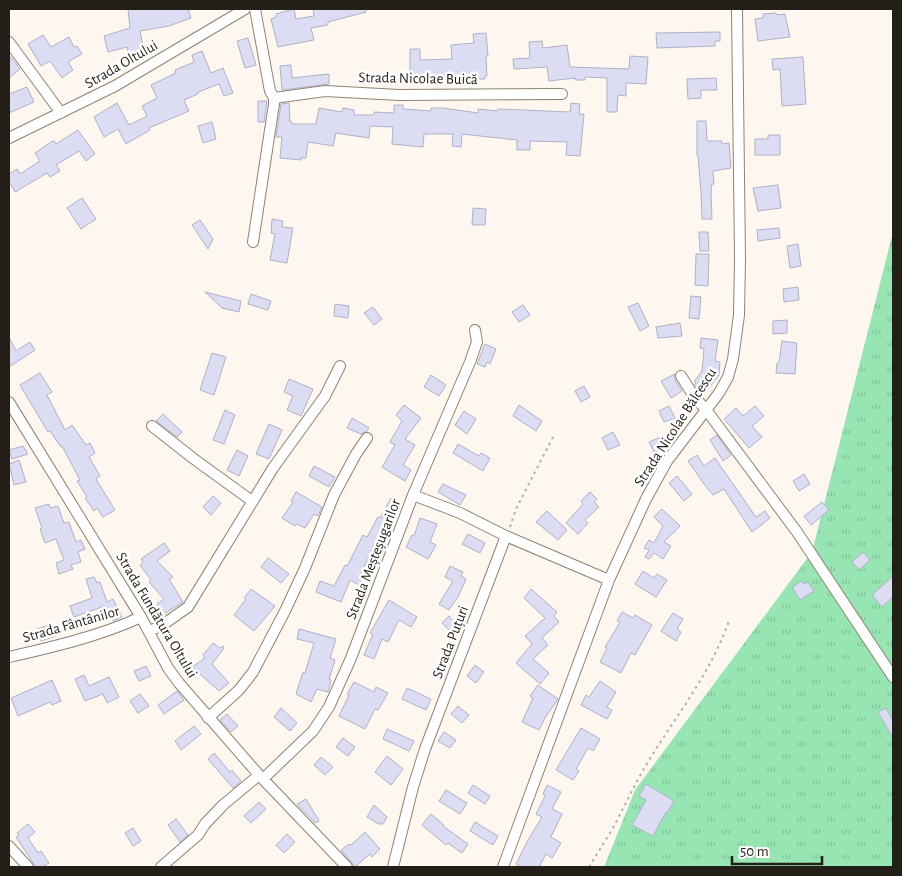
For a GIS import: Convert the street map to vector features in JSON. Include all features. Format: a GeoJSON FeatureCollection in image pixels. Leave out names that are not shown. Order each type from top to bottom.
{"type":"FeatureCollection","features":[{"type":"Feature","properties":{"kind":"street","name":"Strada Oltului"},"geometry":{"type":"LineString","coordinates":[[9,138],[115,86],[245,9]]}},
{"type":"Feature","properties":{"kind":"street"},"geometry":{"type":"LineString","coordinates":[[253,242],[274,98],[270,91],[255,9]]}},
{"type":"Feature","properties":{"kind":"street","name":"Strada Nicolae Bălcescu"},"geometry":{"type":"LineString","coordinates":[[504,867],[609,580],[646,499],[683,438],[707,411],[728,377],[736,346],[739,315],[738,9]]}},
{"type":"Feature","properties":{"kind":"street"},"geometry":{"type":"LineString","coordinates":[[9,42],[61,113]]}},
{"type":"Feature","properties":{"kind":"street","name":"Strada Nicolae Buică"},"geometry":{"type":"LineString","coordinates":[[274,98],[325,91],[399,95],[562,94]]}},
{"type":"Feature","properties":{"kind":"street","name":"Strada Meșteșugarilor"},"geometry":{"type":"LineString","coordinates":[[161,867],[198,835],[205,824],[223,805],[261,777],[313,731],[329,707],[351,658],[413,495],[470,362],[477,342],[475,330]]}},
{"type":"Feature","properties":{"kind":"street"},"geometry":{"type":"LineString","coordinates":[[149,630],[161,626],[188,607],[273,468],[325,396],[340,366]]}},
{"type":"Feature","properties":{"kind":"street"},"geometry":{"type":"LineString","coordinates":[[681,376],[693,395],[797,532],[893,677]]}},
{"type":"Feature","properties":{"kind":"street","name":"Strada Fundătura Oltului"},"geometry":{"type":"LineString","coordinates":[[9,402],[149,630],[168,668],[179,684],[261,777],[347,867]]}},
{"type":"Feature","properties":{"kind":"street"},"geometry":{"type":"LineString","coordinates":[[152,426],[252,501]]}},
{"type":"Feature","properties":{"kind":"street"},"geometry":{"type":"LineString","coordinates":[[208,718],[239,690],[252,672],[286,611],[334,495],[356,454],[367,438]]}},
{"type":"Feature","properties":{"kind":"street"},"geometry":{"type":"LineString","coordinates":[[413,495],[460,512],[506,536],[609,580]]}},
{"type":"Feature","properties":{"kind":"street","name":"Strada Puțuri"},"geometry":{"type":"LineString","coordinates":[[393,867],[425,749],[506,536]]}},
{"type":"Feature","properties":{"kind":"street","name":"Strada Fântânilor"},"geometry":{"type":"LineString","coordinates":[[9,657],[72,640],[141,618]]}},
{"type":"Feature","properties":{"kind":"street"},"geometry":{"type":"LineString","coordinates":[[9,846],[28,867]]}},
{"type":"Feature","properties":{"kind":"path"},"geometry":{"type":"LineString","coordinates":[[506,536],[516,509],[554,435]]}},
{"type":"Feature","properties":{"kind":"path"},"geometry":{"type":"LineString","coordinates":[[590,867],[614,827],[648,761],[701,680],[730,621]]}},
{"type":"Feature","properties":{"kind":"green space"},"geometry":{"type":"Polygon","coordinates":[[[893,232],[893,867],[604,867],[635,790],[812,552],[893,232]]]}},
{"type":"Feature","properties":{"kind":"building"},"geometry":{"type":"Polygon","coordinates":[[[128,9],[188,9],[191,18],[169,26],[140,31],[144,51],[129,58],[127,47],[108,52],[104,36],[130,28],[128,9]]]}},
{"type":"Feature","properties":{"kind":"building"},"geometry":{"type":"Polygon","coordinates":[[[294,9],[296,19],[314,16],[313,9],[366,9],[366,12],[328,22],[328,25],[311,28],[314,40],[278,47],[271,19],[276,17],[276,14],[294,9]]]}},
{"type":"Feature","properties":{"kind":"building"},"geometry":{"type":"Polygon","coordinates":[[[776,13],[777,15],[785,14],[790,37],[758,41],[755,19],[763,18],[763,14],[776,13]]]}},
{"type":"Feature","properties":{"kind":"building"},"geometry":{"type":"Polygon","coordinates":[[[720,32],[720,41],[715,41],[715,46],[657,48],[656,33],[720,32]]]}},
{"type":"Feature","properties":{"kind":"building"},"geometry":{"type":"Polygon","coordinates":[[[486,33],[488,56],[486,56],[487,76],[485,76],[485,79],[469,79],[469,81],[454,83],[454,80],[431,80],[431,76],[410,76],[410,49],[420,49],[420,60],[452,59],[451,45],[474,43],[473,34],[486,33]]]}},
{"type":"Feature","properties":{"kind":"building"},"geometry":{"type":"Polygon","coordinates":[[[43,35],[51,47],[69,37],[74,47],[77,46],[82,54],[68,62],[73,70],[62,78],[50,61],[41,66],[28,44],[43,35]]]}},
{"type":"Feature","properties":{"kind":"building"},"geometry":{"type":"Polygon","coordinates":[[[248,38],[256,65],[245,68],[237,41],[248,38]]]}},
{"type":"Feature","properties":{"kind":"building"},"geometry":{"type":"Polygon","coordinates":[[[542,41],[543,48],[567,45],[570,67],[629,69],[630,56],[648,57],[646,84],[626,83],[626,96],[618,95],[617,112],[607,112],[607,78],[585,77],[585,80],[575,80],[575,78],[549,81],[547,67],[514,69],[513,59],[530,58],[529,42],[542,41]]]}},
{"type":"Feature","properties":{"kind":"building"},"geometry":{"type":"Polygon","coordinates":[[[202,51],[211,73],[223,68],[233,93],[224,96],[219,84],[198,92],[198,94],[184,100],[189,111],[149,128],[150,130],[126,144],[118,129],[104,137],[94,117],[117,103],[129,125],[147,116],[142,106],[157,98],[151,85],[176,73],[175,70],[194,62],[192,55],[202,51]]]}},
{"type":"Feature","properties":{"kind":"building"},"geometry":{"type":"Polygon","coordinates":[[[9,55],[20,69],[9,78],[9,55]]]}},
{"type":"Feature","properties":{"kind":"building"},"geometry":{"type":"Polygon","coordinates":[[[803,57],[806,104],[782,106],[780,69],[773,70],[772,59],[803,57]]]}},
{"type":"Feature","properties":{"kind":"building"},"geometry":{"type":"Polygon","coordinates":[[[291,65],[292,78],[329,74],[329,84],[282,90],[280,66],[291,65]]]}},
{"type":"Feature","properties":{"kind":"building"},"geometry":{"type":"Polygon","coordinates":[[[716,78],[717,90],[701,90],[701,98],[688,99],[687,79],[716,78]]]}},
{"type":"Feature","properties":{"kind":"building"},"geometry":{"type":"Polygon","coordinates":[[[27,87],[34,102],[9,113],[9,94],[27,87]]]}},
{"type":"Feature","properties":{"kind":"building"},"geometry":{"type":"Polygon","coordinates":[[[258,101],[267,101],[264,122],[258,122],[258,101]]]}},
{"type":"Feature","properties":{"kind":"building"},"geometry":{"type":"Polygon","coordinates":[[[289,103],[290,122],[292,124],[316,124],[319,108],[342,112],[343,108],[354,110],[354,115],[374,115],[374,112],[394,113],[394,105],[403,105],[403,109],[431,111],[431,108],[443,108],[478,113],[478,109],[570,112],[571,103],[580,104],[579,114],[584,114],[580,156],[566,155],[567,142],[530,141],[530,150],[517,150],[517,140],[462,134],[461,147],[452,146],[453,134],[424,134],[423,147],[392,144],[393,127],[370,126],[369,138],[336,133],[333,146],[308,142],[306,158],[301,158],[301,160],[280,158],[282,137],[276,137],[281,104],[289,103]]]}},
{"type":"Feature","properties":{"kind":"building"},"geometry":{"type":"Polygon","coordinates":[[[697,121],[706,121],[707,141],[722,141],[722,144],[729,143],[731,168],[713,171],[714,184],[712,184],[711,191],[712,219],[702,219],[697,156],[697,121]]]}},
{"type":"Feature","properties":{"kind":"building"},"geometry":{"type":"Polygon","coordinates":[[[212,122],[216,139],[203,143],[198,126],[212,122]]]}},
{"type":"Feature","properties":{"kind":"building"},"geometry":{"type":"Polygon","coordinates":[[[78,130],[95,154],[86,161],[79,151],[56,165],[60,171],[50,177],[47,173],[15,192],[9,182],[9,174],[17,169],[20,174],[40,161],[35,153],[51,142],[54,141],[56,144],[78,130]]]}},
{"type":"Feature","properties":{"kind":"building"},"geometry":{"type":"Polygon","coordinates":[[[768,135],[780,135],[780,155],[755,155],[755,139],[768,139],[768,135]]]}},
{"type":"Feature","properties":{"kind":"building"},"geometry":{"type":"Polygon","coordinates":[[[778,185],[781,208],[758,211],[753,188],[778,185]]]}},
{"type":"Feature","properties":{"kind":"building"},"geometry":{"type":"Polygon","coordinates":[[[82,198],[96,219],[81,229],[67,208],[82,198]]]}},
{"type":"Feature","properties":{"kind":"building"},"geometry":{"type":"Polygon","coordinates":[[[473,208],[486,209],[485,225],[472,225],[473,208]]]}},
{"type":"Feature","properties":{"kind":"building"},"geometry":{"type":"Polygon","coordinates":[[[272,219],[283,221],[282,227],[293,228],[287,263],[270,260],[275,234],[271,233],[272,219]]]}},
{"type":"Feature","properties":{"kind":"building"},"geometry":{"type":"Polygon","coordinates":[[[200,220],[213,239],[208,249],[192,225],[200,220]]]}},
{"type":"Feature","properties":{"kind":"building"},"geometry":{"type":"Polygon","coordinates":[[[779,228],[780,238],[758,241],[757,230],[779,228]]]}},
{"type":"Feature","properties":{"kind":"building"},"geometry":{"type":"Polygon","coordinates":[[[699,232],[708,232],[709,251],[700,251],[699,232]]]}},
{"type":"Feature","properties":{"kind":"building"},"geometry":{"type":"Polygon","coordinates":[[[798,244],[801,266],[790,268],[787,246],[798,244]]]}},
{"type":"Feature","properties":{"kind":"building"},"geometry":{"type":"Polygon","coordinates":[[[696,254],[709,254],[708,286],[695,285],[696,254]]]}},
{"type":"Feature","properties":{"kind":"building"},"geometry":{"type":"Polygon","coordinates":[[[798,287],[799,300],[784,302],[783,289],[798,287]]]}},
{"type":"Feature","properties":{"kind":"building"},"geometry":{"type":"Polygon","coordinates":[[[205,292],[241,301],[239,312],[222,308],[205,292]]]}},
{"type":"Feature","properties":{"kind":"building"},"geometry":{"type":"Polygon","coordinates":[[[251,294],[271,301],[268,310],[248,304],[251,294]]]}},
{"type":"Feature","properties":{"kind":"building"},"geometry":{"type":"Polygon","coordinates":[[[691,296],[701,297],[699,319],[689,318],[691,296]]]}},
{"type":"Feature","properties":{"kind":"building"},"geometry":{"type":"Polygon","coordinates":[[[638,303],[649,326],[640,331],[628,307],[638,303]]]}},
{"type":"Feature","properties":{"kind":"building"},"geometry":{"type":"Polygon","coordinates":[[[335,304],[349,306],[348,318],[334,316],[335,304]]]}},
{"type":"Feature","properties":{"kind":"building"},"geometry":{"type":"Polygon","coordinates":[[[523,305],[530,315],[519,322],[512,312],[523,305]]]}},
{"type":"Feature","properties":{"kind":"building"},"geometry":{"type":"Polygon","coordinates":[[[373,307],[382,319],[374,325],[364,313],[373,307]]]}},
{"type":"Feature","properties":{"kind":"building"},"geometry":{"type":"Polygon","coordinates":[[[787,320],[787,333],[773,334],[773,321],[787,320]]]}},
{"type":"Feature","properties":{"kind":"building"},"geometry":{"type":"Polygon","coordinates":[[[680,323],[682,336],[658,338],[656,327],[680,323]]]}},
{"type":"Feature","properties":{"kind":"building"},"geometry":{"type":"Polygon","coordinates":[[[9,337],[16,351],[30,342],[35,350],[9,367],[9,337]]]}},
{"type":"Feature","properties":{"kind":"building"},"geometry":{"type":"Polygon","coordinates":[[[701,338],[718,340],[715,361],[720,362],[719,375],[703,396],[695,385],[695,380],[702,371],[704,349],[700,348],[701,338]]]}},
{"type":"Feature","properties":{"kind":"building"},"geometry":{"type":"Polygon","coordinates":[[[782,341],[797,343],[795,374],[776,373],[782,341]]]}},
{"type":"Feature","properties":{"kind":"building"},"geometry":{"type":"Polygon","coordinates":[[[485,344],[496,349],[490,364],[487,362],[485,367],[477,364],[485,344]]]}},
{"type":"Feature","properties":{"kind":"building"},"geometry":{"type":"Polygon","coordinates":[[[212,353],[226,357],[214,395],[200,390],[212,353]]]}},
{"type":"Feature","properties":{"kind":"building"},"geometry":{"type":"Polygon","coordinates":[[[40,373],[52,392],[47,395],[65,430],[72,425],[86,445],[90,443],[95,453],[89,457],[100,476],[96,479],[115,510],[103,517],[97,508],[94,511],[85,498],[87,497],[77,481],[80,480],[62,446],[50,431],[48,432],[20,385],[40,373]]]}},
{"type":"Feature","properties":{"kind":"building"},"geometry":{"type":"Polygon","coordinates":[[[675,374],[675,380],[682,391],[671,398],[661,381],[675,374]]]}},
{"type":"Feature","properties":{"kind":"building"},"geometry":{"type":"Polygon","coordinates":[[[431,375],[446,385],[439,396],[424,387],[431,375]]]}},
{"type":"Feature","properties":{"kind":"building"},"geometry":{"type":"Polygon","coordinates":[[[289,379],[313,389],[301,416],[287,410],[293,396],[284,392],[289,379]]]}},
{"type":"Feature","properties":{"kind":"building"},"geometry":{"type":"Polygon","coordinates":[[[584,386],[590,397],[581,402],[575,391],[584,386]]]}},
{"type":"Feature","properties":{"kind":"building"},"geometry":{"type":"Polygon","coordinates":[[[404,405],[421,418],[405,439],[415,445],[403,465],[411,470],[405,481],[382,467],[395,445],[390,442],[402,421],[396,415],[404,405]]]}},
{"type":"Feature","properties":{"kind":"building"},"geometry":{"type":"Polygon","coordinates":[[[519,405],[542,421],[536,431],[513,416],[519,405]]]}},
{"type":"Feature","properties":{"kind":"building"},"geometry":{"type":"Polygon","coordinates":[[[669,406],[675,418],[664,422],[659,411],[669,406]]]}},
{"type":"Feature","properties":{"kind":"building"},"geometry":{"type":"Polygon","coordinates":[[[755,406],[764,416],[752,426],[762,437],[749,448],[724,419],[736,408],[743,416],[755,406]]]}},
{"type":"Feature","properties":{"kind":"building"},"geometry":{"type":"Polygon","coordinates":[[[225,410],[235,415],[224,444],[213,440],[225,410]]]}},
{"type":"Feature","properties":{"kind":"building"},"geometry":{"type":"Polygon","coordinates":[[[464,411],[476,419],[467,434],[455,425],[464,411]]]}},
{"type":"Feature","properties":{"kind":"building"},"geometry":{"type":"Polygon","coordinates":[[[163,414],[182,432],[177,437],[156,421],[163,414]]]}},
{"type":"Feature","properties":{"kind":"building"},"geometry":{"type":"Polygon","coordinates":[[[352,418],[369,428],[367,431],[361,434],[347,428],[352,418]]]}},
{"type":"Feature","properties":{"kind":"building"},"geometry":{"type":"Polygon","coordinates":[[[269,424],[282,430],[269,459],[256,454],[269,424]]]}},
{"type":"Feature","properties":{"kind":"building"},"geometry":{"type":"Polygon","coordinates":[[[613,432],[620,445],[608,450],[602,438],[613,432]]]}},
{"type":"Feature","properties":{"kind":"building"},"geometry":{"type":"Polygon","coordinates":[[[717,435],[731,455],[723,461],[710,440],[717,435]]]}},
{"type":"Feature","properties":{"kind":"building"},"geometry":{"type":"Polygon","coordinates":[[[663,436],[667,446],[654,452],[649,442],[663,436]]]}},
{"type":"Feature","properties":{"kind":"building"},"geometry":{"type":"Polygon","coordinates":[[[458,444],[479,456],[481,453],[490,458],[483,471],[453,453],[458,444]]]}},
{"type":"Feature","properties":{"kind":"building"},"geometry":{"type":"Polygon","coordinates":[[[23,446],[28,454],[12,459],[9,450],[23,446]]]}},
{"type":"Feature","properties":{"kind":"building"},"geometry":{"type":"Polygon","coordinates":[[[237,450],[248,456],[239,476],[227,470],[237,450]]]}},
{"type":"Feature","properties":{"kind":"building"},"geometry":{"type":"Polygon","coordinates":[[[697,455],[704,466],[715,458],[756,517],[765,511],[770,518],[752,532],[724,489],[713,495],[704,484],[688,461],[697,455]]]}},
{"type":"Feature","properties":{"kind":"building"},"geometry":{"type":"Polygon","coordinates":[[[19,460],[26,482],[14,485],[9,464],[19,460]]]}},
{"type":"Feature","properties":{"kind":"building"},"geometry":{"type":"Polygon","coordinates":[[[314,466],[335,477],[329,487],[309,476],[314,466]]]}},
{"type":"Feature","properties":{"kind":"building"},"geometry":{"type":"Polygon","coordinates":[[[804,474],[810,484],[799,491],[793,481],[804,474]]]}},
{"type":"Feature","properties":{"kind":"building"},"geometry":{"type":"Polygon","coordinates":[[[677,476],[692,494],[684,501],[669,483],[677,476]]]}},
{"type":"Feature","properties":{"kind":"building"},"geometry":{"type":"Polygon","coordinates":[[[443,484],[466,495],[460,505],[438,492],[443,484]]]}},
{"type":"Feature","properties":{"kind":"building"},"geometry":{"type":"Polygon","coordinates":[[[296,492],[322,507],[318,516],[314,514],[305,528],[297,524],[295,526],[282,518],[293,502],[291,501],[296,492]]]}},
{"type":"Feature","properties":{"kind":"building"},"geometry":{"type":"Polygon","coordinates":[[[590,492],[597,499],[594,502],[599,507],[585,520],[588,523],[578,534],[566,523],[583,504],[581,501],[590,492]]]}},
{"type":"Feature","properties":{"kind":"building"},"geometry":{"type":"Polygon","coordinates":[[[213,496],[221,503],[211,515],[203,507],[213,496]]]}},
{"type":"Feature","properties":{"kind":"building"},"geometry":{"type":"Polygon","coordinates":[[[391,498],[401,504],[390,524],[393,525],[380,555],[372,551],[361,573],[370,578],[365,588],[350,580],[341,602],[316,592],[320,581],[334,586],[363,535],[367,537],[391,498]]]}},
{"type":"Feature","properties":{"kind":"building"},"geometry":{"type":"Polygon","coordinates":[[[822,502],[829,510],[811,525],[804,516],[822,502]]]}},
{"type":"Feature","properties":{"kind":"building"},"geometry":{"type":"Polygon","coordinates":[[[49,504],[50,508],[58,506],[64,523],[69,522],[76,542],[81,540],[85,549],[78,552],[81,562],[71,565],[73,569],[59,574],[56,563],[64,560],[56,539],[45,543],[35,508],[49,504]]]}},
{"type":"Feature","properties":{"kind":"building"},"geometry":{"type":"Polygon","coordinates":[[[662,509],[680,526],[664,542],[671,546],[663,559],[654,553],[649,559],[645,557],[649,550],[644,548],[649,540],[654,543],[663,526],[654,517],[662,509]]]}},
{"type":"Feature","properties":{"kind":"building"},"geometry":{"type":"Polygon","coordinates":[[[547,511],[567,530],[558,540],[536,522],[547,511]]]}},
{"type":"Feature","properties":{"kind":"building"},"geometry":{"type":"Polygon","coordinates":[[[420,518],[437,524],[430,542],[436,545],[428,559],[406,547],[412,535],[414,536],[420,518]]]}},
{"type":"Feature","properties":{"kind":"building"},"geometry":{"type":"Polygon","coordinates":[[[468,534],[485,543],[480,553],[462,544],[468,534]]]}},
{"type":"Feature","properties":{"kind":"building"},"geometry":{"type":"Polygon","coordinates":[[[164,543],[170,551],[157,561],[173,577],[169,579],[183,602],[164,614],[157,604],[164,599],[149,582],[151,580],[140,565],[143,562],[141,559],[164,543]]]}},
{"type":"Feature","properties":{"kind":"building"},"geometry":{"type":"Polygon","coordinates":[[[863,552],[870,560],[859,570],[852,562],[863,552]]]}},
{"type":"Feature","properties":{"kind":"building"},"geometry":{"type":"Polygon","coordinates":[[[268,558],[289,574],[281,583],[261,567],[268,558]]]}},
{"type":"Feature","properties":{"kind":"building"},"geometry":{"type":"Polygon","coordinates":[[[450,566],[463,572],[461,576],[466,579],[459,595],[449,610],[439,604],[453,581],[445,577],[450,566]]]}},
{"type":"Feature","properties":{"kind":"building"},"geometry":{"type":"Polygon","coordinates":[[[643,571],[654,578],[657,574],[667,580],[656,597],[635,584],[643,571]]]}},
{"type":"Feature","properties":{"kind":"building"},"geometry":{"type":"Polygon","coordinates":[[[893,576],[893,597],[882,607],[872,595],[893,576]]]}},
{"type":"Feature","properties":{"kind":"building"},"geometry":{"type":"Polygon","coordinates":[[[94,577],[97,583],[100,582],[107,602],[113,599],[122,617],[113,621],[105,606],[74,617],[70,606],[92,598],[86,579],[94,577]]]}},
{"type":"Feature","properties":{"kind":"building"},"geometry":{"type":"Polygon","coordinates":[[[802,581],[804,584],[808,582],[814,591],[800,600],[792,587],[802,581]]]}},
{"type":"Feature","properties":{"kind":"building"},"geometry":{"type":"Polygon","coordinates":[[[251,589],[275,606],[254,631],[234,615],[251,589]]]}},
{"type":"Feature","properties":{"kind":"building"},"geometry":{"type":"Polygon","coordinates":[[[531,589],[557,612],[554,616],[559,622],[542,638],[548,645],[533,659],[549,673],[540,684],[516,663],[532,644],[525,636],[545,618],[524,598],[531,589]]]}},
{"type":"Feature","properties":{"kind":"building"},"geometry":{"type":"Polygon","coordinates":[[[389,600],[417,617],[411,627],[399,620],[388,642],[382,639],[374,659],[364,655],[373,634],[370,633],[389,600]]]}},
{"type":"Feature","properties":{"kind":"building"},"geometry":{"type":"Polygon","coordinates":[[[622,612],[633,618],[635,615],[652,625],[635,655],[631,653],[621,673],[600,662],[607,648],[605,647],[620,622],[617,621],[622,612]]]}},
{"type":"Feature","properties":{"kind":"building"},"geometry":{"type":"Polygon","coordinates":[[[673,613],[683,619],[677,629],[681,632],[676,641],[661,631],[673,613]]]}},
{"type":"Feature","properties":{"kind":"building"},"geometry":{"type":"Polygon","coordinates":[[[449,616],[460,628],[453,634],[442,623],[449,616]]]}},
{"type":"Feature","properties":{"kind":"building"},"geometry":{"type":"Polygon","coordinates":[[[52,624],[56,636],[41,641],[37,629],[52,624]]]}},
{"type":"Feature","properties":{"kind":"building"},"geometry":{"type":"Polygon","coordinates":[[[299,629],[336,639],[330,658],[335,660],[329,679],[331,680],[328,692],[317,689],[311,702],[296,694],[314,643],[297,639],[299,629]]]}},
{"type":"Feature","properties":{"kind":"building"},"geometry":{"type":"Polygon","coordinates":[[[213,643],[220,648],[223,646],[224,648],[212,664],[229,683],[219,691],[192,667],[205,658],[203,655],[213,643]]]}},
{"type":"Feature","properties":{"kind":"building"},"geometry":{"type":"Polygon","coordinates":[[[475,665],[484,672],[476,683],[467,676],[475,665]]]}},
{"type":"Feature","properties":{"kind":"building"},"geometry":{"type":"Polygon","coordinates":[[[146,666],[151,676],[139,681],[134,671],[146,666]]]}},
{"type":"Feature","properties":{"kind":"building"},"geometry":{"type":"Polygon","coordinates":[[[84,675],[89,686],[109,677],[119,697],[107,703],[103,694],[85,701],[75,679],[84,675]]]}},
{"type":"Feature","properties":{"kind":"building"},"geometry":{"type":"Polygon","coordinates":[[[52,680],[61,701],[52,705],[50,702],[18,716],[11,698],[52,680]]]}},
{"type":"Feature","properties":{"kind":"building"},"geometry":{"type":"Polygon","coordinates":[[[600,681],[616,692],[607,707],[612,710],[607,719],[581,705],[586,695],[589,697],[600,681]]]}},
{"type":"Feature","properties":{"kind":"building"},"geometry":{"type":"Polygon","coordinates":[[[354,682],[374,692],[376,687],[388,693],[378,710],[375,709],[365,729],[339,716],[349,695],[347,694],[354,682]]]}},
{"type":"Feature","properties":{"kind":"building"},"geometry":{"type":"Polygon","coordinates":[[[538,685],[558,699],[539,730],[522,722],[533,698],[530,696],[538,685]]]}},
{"type":"Feature","properties":{"kind":"building"},"geometry":{"type":"Polygon","coordinates":[[[407,688],[431,699],[426,710],[402,699],[407,688]]]}},
{"type":"Feature","properties":{"kind":"building"},"geometry":{"type":"Polygon","coordinates":[[[177,691],[184,700],[164,714],[158,705],[177,691]]]}},
{"type":"Feature","properties":{"kind":"building"},"geometry":{"type":"Polygon","coordinates":[[[140,694],[149,706],[138,713],[130,701],[140,694]]]}},
{"type":"Feature","properties":{"kind":"building"},"geometry":{"type":"Polygon","coordinates":[[[458,706],[469,715],[462,723],[451,714],[458,706]]]}},
{"type":"Feature","properties":{"kind":"building"},"geometry":{"type":"Polygon","coordinates":[[[281,708],[297,723],[290,731],[274,717],[281,708]]]}},
{"type":"Feature","properties":{"kind":"building"},"geometry":{"type":"Polygon","coordinates":[[[886,708],[893,720],[893,738],[878,712],[886,708]]]}},
{"type":"Feature","properties":{"kind":"building"},"geometry":{"type":"Polygon","coordinates":[[[227,714],[238,726],[231,732],[220,720],[227,714]]]}},
{"type":"Feature","properties":{"kind":"building"},"geometry":{"type":"Polygon","coordinates":[[[194,726],[201,734],[181,750],[175,741],[194,726]]]}},
{"type":"Feature","properties":{"kind":"building"},"geometry":{"type":"Polygon","coordinates":[[[581,728],[600,739],[593,751],[588,748],[576,769],[579,771],[573,780],[556,770],[581,728]]]}},
{"type":"Feature","properties":{"kind":"building"},"geometry":{"type":"Polygon","coordinates":[[[387,729],[414,741],[409,751],[383,739],[387,729]]]}},
{"type":"Feature","properties":{"kind":"building"},"geometry":{"type":"Polygon","coordinates":[[[444,732],[456,740],[450,748],[438,741],[444,732]]]}},
{"type":"Feature","properties":{"kind":"building"},"geometry":{"type":"Polygon","coordinates":[[[343,738],[355,747],[348,756],[336,747],[343,738]]]}},
{"type":"Feature","properties":{"kind":"building"},"geometry":{"type":"Polygon","coordinates":[[[214,753],[230,772],[232,770],[241,781],[233,788],[208,759],[214,753]]]}},
{"type":"Feature","properties":{"kind":"building"},"geometry":{"type":"Polygon","coordinates":[[[387,756],[403,769],[391,785],[375,772],[387,756]]]}},
{"type":"Feature","properties":{"kind":"building"},"geometry":{"type":"Polygon","coordinates":[[[321,757],[333,767],[325,775],[314,765],[321,757]]]}},
{"type":"Feature","properties":{"kind":"building"},"geometry":{"type":"Polygon","coordinates":[[[646,784],[674,801],[653,836],[632,825],[646,800],[639,796],[646,784]]]}},
{"type":"Feature","properties":{"kind":"building"},"geometry":{"type":"Polygon","coordinates":[[[473,785],[490,796],[485,804],[468,793],[473,785]]]}},
{"type":"Feature","properties":{"kind":"building"},"geometry":{"type":"Polygon","coordinates":[[[547,785],[561,792],[552,809],[562,814],[551,837],[561,843],[552,858],[546,854],[539,867],[522,867],[516,864],[542,817],[536,814],[545,796],[543,794],[547,785]]]}},
{"type":"Feature","properties":{"kind":"building"},"geometry":{"type":"Polygon","coordinates":[[[446,790],[467,803],[460,814],[439,801],[446,790]]]}},
{"type":"Feature","properties":{"kind":"building"},"geometry":{"type":"Polygon","coordinates":[[[306,799],[319,821],[315,823],[297,804],[306,799]]]}},
{"type":"Feature","properties":{"kind":"building"},"geometry":{"type":"Polygon","coordinates":[[[259,802],[266,809],[251,823],[244,816],[259,802]]]}},
{"type":"Feature","properties":{"kind":"building"},"geometry":{"type":"Polygon","coordinates":[[[374,805],[387,817],[383,824],[379,824],[367,817],[374,805]]]}},
{"type":"Feature","properties":{"kind":"building"},"geometry":{"type":"Polygon","coordinates":[[[431,814],[443,826],[468,844],[462,853],[448,843],[446,845],[422,825],[431,814]]]}},
{"type":"Feature","properties":{"kind":"building"},"geometry":{"type":"Polygon","coordinates":[[[176,819],[188,835],[180,842],[168,825],[176,819]]]}},
{"type":"Feature","properties":{"kind":"building"},"geometry":{"type":"Polygon","coordinates":[[[475,822],[498,836],[493,845],[470,831],[475,822]]]}},
{"type":"Feature","properties":{"kind":"building"},"geometry":{"type":"Polygon","coordinates":[[[28,824],[35,832],[28,838],[38,853],[41,851],[49,863],[42,867],[36,867],[16,837],[19,835],[17,833],[28,824]]]}},
{"type":"Feature","properties":{"kind":"building"},"geometry":{"type":"Polygon","coordinates":[[[133,828],[141,841],[133,846],[125,833],[133,828]]]}},
{"type":"Feature","properties":{"kind":"building"},"geometry":{"type":"Polygon","coordinates":[[[365,832],[380,849],[372,857],[370,854],[355,867],[341,850],[349,844],[351,845],[365,832]]]}},
{"type":"Feature","properties":{"kind":"building"},"geometry":{"type":"Polygon","coordinates":[[[287,834],[295,842],[284,853],[276,845],[287,834]]]}}]}
